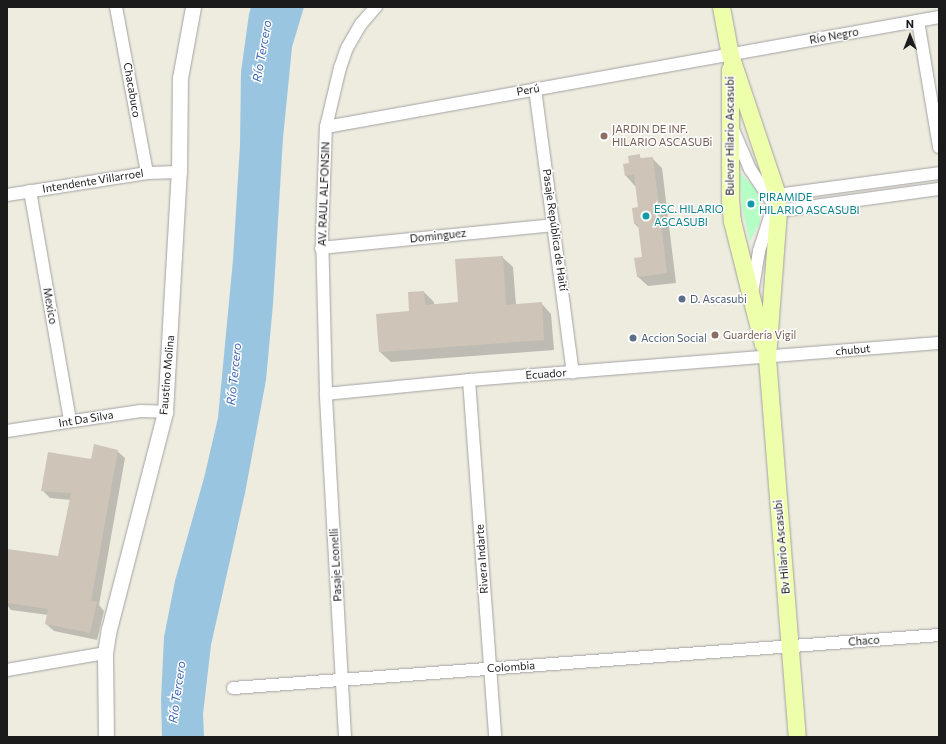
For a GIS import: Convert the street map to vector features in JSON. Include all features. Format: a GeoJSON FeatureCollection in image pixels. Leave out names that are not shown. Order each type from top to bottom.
{"type":"FeatureCollection","features":[{"type":"Feature","properties":{"kind":"main road","name":"Bulevar Hilario Ascasubi"},"geometry":{"type":"LineString","coordinates":[[720,7],[730,55],[776,203],[767,358]]}},
{"type":"Feature","properties":{"kind":"main road","name":"Bulevar Hilario Ascasubi"},"geometry":{"type":"LineString","coordinates":[[730,55],[732,221],[767,358]]}},
{"type":"Feature","properties":{"kind":"main road","name":"Bv Hilario Ascasubi"},"geometry":{"type":"LineString","coordinates":[[767,358],[797,737]]}},
{"type":"Feature","properties":{"kind":"street","name":"Chacabuco"},"geometry":{"type":"LineString","coordinates":[[116,7],[147,173]]}},
{"type":"Feature","properties":{"kind":"street","name":"Faustino Molina"},"geometry":{"type":"LineString","coordinates":[[106,737],[105,653],[109,629],[165,412],[179,172],[180,78],[193,7]]}},
{"type":"Feature","properties":{"kind":"street","name":"AV. RAUL ALFONSIN"},"geometry":{"type":"LineString","coordinates":[[326,394],[321,248],[326,127],[340,68],[347,48],[361,24],[376,7]]}},
{"type":"Feature","properties":{"kind":"street","name":"Río Negro"},"geometry":{"type":"LineString","coordinates":[[730,55],[939,17]]}},
{"type":"Feature","properties":{"kind":"street"},"geometry":{"type":"LineString","coordinates":[[918,21],[939,147]]}},
{"type":"Feature","properties":{"kind":"street","name":"Perú"},"geometry":{"type":"LineString","coordinates":[[326,127],[730,55]]}},
{"type":"Feature","properties":{"kind":"street","name":"Pasaje República de Haití"},"geometry":{"type":"LineString","coordinates":[[535,89],[573,372]]}},
{"type":"Feature","properties":{"kind":"street"},"geometry":{"type":"LineString","coordinates":[[730,120],[750,169],[776,203]]}},
{"type":"Feature","properties":{"kind":"street","name":"Intendente Villarroel"},"geometry":{"type":"LineString","coordinates":[[7,195],[147,173],[179,172]]}},
{"type":"Feature","properties":{"kind":"street"},"geometry":{"type":"LineString","coordinates":[[776,203],[939,173]]}},
{"type":"Feature","properties":{"kind":"street"},"geometry":{"type":"LineString","coordinates":[[776,203],[939,189]]}},
{"type":"Feature","properties":{"kind":"street","name":"Mexico"},"geometry":{"type":"LineString","coordinates":[[30,191],[70,421]]}},
{"type":"Feature","properties":{"kind":"street"},"geometry":{"type":"LineString","coordinates":[[752,297],[759,251],[776,203]]}},
{"type":"Feature","properties":{"kind":"street","name":"Dominguez"},"geometry":{"type":"LineString","coordinates":[[321,248],[554,225]]}},
{"type":"Feature","properties":{"kind":"street","name":"chubut"},"geometry":{"type":"LineString","coordinates":[[767,358],[939,343]]}},
{"type":"Feature","properties":{"kind":"street","name":"Ecuador"},"geometry":{"type":"LineString","coordinates":[[326,394],[469,380],[767,358]]}},
{"type":"Feature","properties":{"kind":"street","name":"Rivera Indarte"},"geometry":{"type":"LineString","coordinates":[[469,380],[495,737]]}},
{"type":"Feature","properties":{"kind":"street","name":"Pasaje Leonelli"},"geometry":{"type":"LineString","coordinates":[[326,394],[346,737]]}},
{"type":"Feature","properties":{"kind":"street","name":"Int Da Silva"},"geometry":{"type":"LineString","coordinates":[[7,431],[141,411],[165,412]]}},
{"type":"Feature","properties":{"kind":"street","name":"Chaco"},"geometry":{"type":"LineString","coordinates":[[790,647],[939,635]]}},
{"type":"Feature","properties":{"kind":"street","name":"Colombia"},"geometry":{"type":"LineString","coordinates":[[233,688],[790,647]]}},
{"type":"Feature","properties":{"kind":"street"},"geometry":{"type":"LineString","coordinates":[[7,670],[105,653]]}},
{"type":"Feature","properties":{"kind":"green space"},"geometry":{"type":"Polygon","coordinates":[[[740,173],[756,189],[760,206],[760,222],[750,241],[742,207],[740,173]]]}},
{"type":"Feature","properties":{"kind":"water","name":"Río Tercero"},"geometry":{"type":"Polygon","coordinates":[[[251,7],[304,7],[292,47],[283,138],[273,304],[266,380],[245,493],[211,645],[203,714],[204,737],[162,737],[161,700],[164,637],[175,581],[204,478],[218,418],[233,260],[240,145],[241,72],[251,7]]]}},
{"type":"Feature","properties":{"kind":"building","name":"ESC. HILARIO ASCASUBI"},"geometry":{"type":"Polygon","coordinates":[[[640,154],[640,158],[653,157],[667,273],[637,277],[634,258],[642,257],[638,224],[634,224],[632,208],[638,207],[634,175],[625,176],[623,164],[629,163],[628,156],[640,154]]]}},
{"type":"Feature","properties":{"kind":"building"},"geometry":{"type":"Polygon","coordinates":[[[503,256],[506,305],[542,302],[544,340],[379,352],[376,314],[409,311],[408,292],[424,291],[425,305],[458,302],[455,259],[503,256]]]}},
{"type":"Feature","properties":{"kind":"building"},"geometry":{"type":"Polygon","coordinates":[[[94,444],[118,450],[91,601],[97,602],[90,633],[45,624],[48,609],[7,603],[7,549],[58,556],[71,493],[41,491],[48,452],[91,459],[94,444]]]}},
{"type":"Feature","properties":{"kind":"place","name":"JARDIN DE INF. HILARIO ASCASUBi"},"geometry":{"type":"Point","coordinates":[604,136]}},
{"type":"Feature","properties":{"kind":"place","name":"PIRAMIDE HILARIO ASCASUBI"},"geometry":{"type":"Point","coordinates":[751,204]}},
{"type":"Feature","properties":{"kind":"place","name":"ESC. HILARIO ASCASUBI"},"geometry":{"type":"Point","coordinates":[646,216]}},
{"type":"Feature","properties":{"kind":"place","name":"D. Ascasubi"},"geometry":{"type":"Point","coordinates":[682,299]}},
{"type":"Feature","properties":{"kind":"place","name":"Guardería Vigil"},"geometry":{"type":"Point","coordinates":[715,335]}},
{"type":"Feature","properties":{"kind":"place","name":"Accion Social"},"geometry":{"type":"Point","coordinates":[633,338]}}]}
